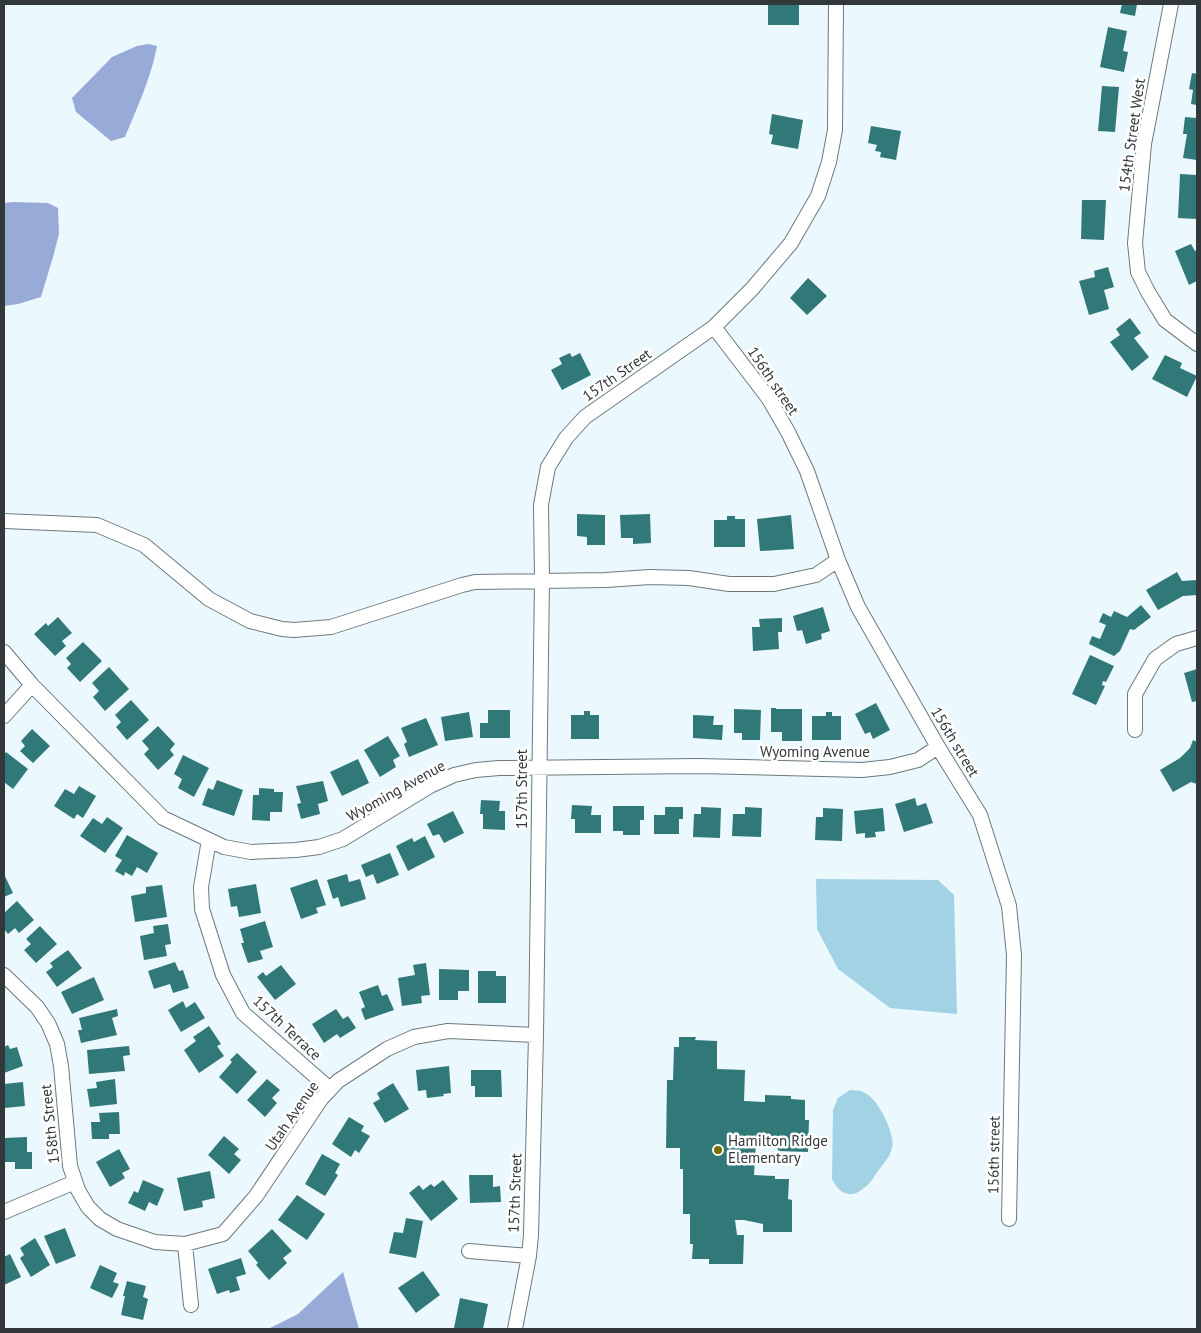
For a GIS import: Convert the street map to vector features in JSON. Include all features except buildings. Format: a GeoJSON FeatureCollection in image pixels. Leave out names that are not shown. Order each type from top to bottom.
{"type":"FeatureCollection","features":[{"type":"Feature","properties":{"kind":"street","name":"157th Street"},"geometry":{"type":"LineString","coordinates":[[515,1329],[529,1256],[536,1035],[538,768],[542,580],[541,505],[548,467],[566,438],[585,417],[714,326],[752,289],[791,243],[818,196],[830,162],[835,130],[836,4]]}},
{"type":"Feature","properties":{"kind":"street","name":"154th Street West"},"geometry":{"type":"LineString","coordinates":[[1171,4],[1144,144],[1135,243],[1138,272],[1165,320],[1197,344]]}},
{"type":"Feature","properties":{"kind":"street","name":"156th street"},"geometry":{"type":"LineString","coordinates":[[714,326],[769,399],[788,432],[807,471],[838,560],[858,607],[938,747],[980,815],[1009,906],[1014,955],[1009,1219]]}},
{"type":"Feature","properties":{"kind":"street"},"geometry":{"type":"LineString","coordinates":[[4,521],[97,524],[144,545],[209,599],[250,621],[270,627],[294,630],[331,627],[475,582],[606,580],[650,577],[689,578],[729,584],[774,584],[816,575],[838,560]]}},
{"type":"Feature","properties":{"kind":"street"},"geometry":{"type":"LineString","coordinates":[[1135,730],[1135,694],[1155,659],[1176,644],[1197,638]]}},
{"type":"Feature","properties":{"kind":"street","name":"Wyoming Avenue"},"geometry":{"type":"LineString","coordinates":[[4,652],[32,685],[163,818],[224,847],[251,852],[319,847],[343,839],[430,786],[454,775],[476,770],[499,768],[699,766],[862,770],[890,767],[918,760],[938,747]]}},
{"type":"Feature","properties":{"kind":"street"},"geometry":{"type":"LineString","coordinates":[[4,716],[32,685]]}},
{"type":"Feature","properties":{"kind":"street","name":"157th Terrace"},"geometry":{"type":"LineString","coordinates":[[209,840],[201,886],[202,908],[223,975],[243,1013],[330,1089]]}},
{"type":"Feature","properties":{"kind":"street","name":"158th Street"},"geometry":{"type":"LineString","coordinates":[[4,975],[37,1007],[48,1023],[57,1044],[61,1066],[70,1166],[75,1182],[88,1207],[100,1219],[117,1229],[156,1242],[185,1244]]}},
{"type":"Feature","properties":{"kind":"street","name":"Utah Avenue"},"geometry":{"type":"LineString","coordinates":[[185,1244],[223,1234],[256,1196],[321,1099],[338,1080],[387,1049],[414,1037],[448,1031],[536,1035]]}},
{"type":"Feature","properties":{"kind":"street"},"geometry":{"type":"LineString","coordinates":[[4,1212],[75,1182]]}},
{"type":"Feature","properties":{"kind":"street"},"geometry":{"type":"LineString","coordinates":[[185,1244],[191,1305]]}},
{"type":"Feature","properties":{"kind":"street"},"geometry":{"type":"LineString","coordinates":[[469,1251],[529,1256]]}},
{"type":"Feature","properties":{"kind":"shaded area"},"geometry":{"type":"Polygon","coordinates":[[[148,44],[157,46],[143,93],[125,137],[111,141],[76,112],[72,98],[112,57],[137,46],[148,44]]]}},
{"type":"Feature","properties":{"kind":"shaded area"},"geometry":{"type":"Polygon","coordinates":[[[4,203],[48,203],[58,208],[59,234],[41,297],[4,306],[4,203]]]}},
{"type":"Feature","properties":{"kind":"shaded area"},"geometry":{"type":"Polygon","coordinates":[[[816,879],[938,880],[954,895],[957,1014],[890,1008],[838,969],[817,929],[816,879]]]}},
{"type":"Feature","properties":{"kind":"shaded area"},"geometry":{"type":"Polygon","coordinates":[[[850,1090],[863,1092],[875,1102],[888,1125],[893,1143],[889,1156],[867,1186],[855,1193],[846,1194],[838,1188],[832,1179],[833,1110],[838,1098],[850,1090]]]}},
{"type":"Feature","properties":{"kind":"shaded area"},"geometry":{"type":"Polygon","coordinates":[[[343,1272],[359,1329],[268,1329],[298,1314],[343,1272]]]}},
{"type":"Feature","properties":{"kind":"place","name":"Hamilton Ridge Elementary"},"geometry":{"type":"Point","coordinates":[718,1150]}}]}
